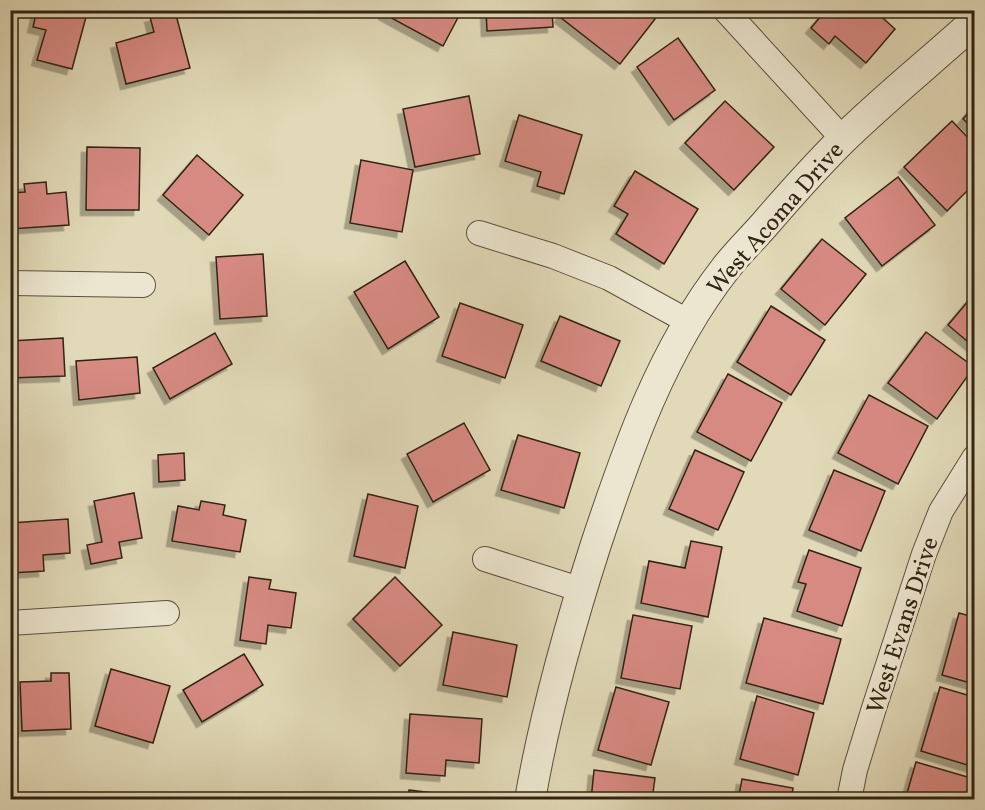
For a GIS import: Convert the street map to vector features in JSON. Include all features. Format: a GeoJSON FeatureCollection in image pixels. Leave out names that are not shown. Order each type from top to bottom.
{"type":"FeatureCollection","features":[{"type":"Feature","properties":{"kind":"street"},"geometry":{"type":"LineString","coordinates":[[725,10],[843,139]]}},
{"type":"Feature","properties":{"kind":"street","name":"West Acoma Drive"},"geometry":{"type":"LineString","coordinates":[[530,800],[540,741],[582,590],[618,478],[674,346],[725,269],[843,139],[975,22]]}},
{"type":"Feature","properties":{"kind":"street"},"geometry":{"type":"LineString","coordinates":[[479,232],[609,278],[689,322]]}},
{"type":"Feature","properties":{"kind":"street"},"geometry":{"type":"LineString","coordinates":[[10,283],[143,285]]}},
{"type":"Feature","properties":{"kind":"street","name":"West Evans Drive"},"geometry":{"type":"LineString","coordinates":[[849,800],[868,729],[924,554],[941,511],[975,458]]}},
{"type":"Feature","properties":{"kind":"street"},"geometry":{"type":"LineString","coordinates":[[485,559],[582,590]]}},
{"type":"Feature","properties":{"kind":"street"},"geometry":{"type":"LineString","coordinates":[[10,623],[167,613]]}},
{"type":"Feature","properties":{"kind":"building"},"geometry":{"type":"Polygon","coordinates":[[[10,10],[19,10],[15,33],[10,32],[10,10]]]}},
{"type":"Feature","properties":{"kind":"building"},"geometry":{"type":"Polygon","coordinates":[[[37,10],[64,10],[86,17],[72,69],[37,60],[46,30],[33,27],[37,10]]]}},
{"type":"Feature","properties":{"kind":"building"},"geometry":{"type":"Polygon","coordinates":[[[386,10],[462,10],[443,46],[384,14],[386,10]]]}},
{"type":"Feature","properties":{"kind":"building"},"geometry":{"type":"Polygon","coordinates":[[[486,10],[552,10],[553,27],[487,31],[486,10]]]}},
{"type":"Feature","properties":{"kind":"building"},"geometry":{"type":"Polygon","coordinates":[[[565,10],[644,10],[655,19],[620,64],[560,17],[565,10]]]}},
{"type":"Feature","properties":{"kind":"building"},"geometry":{"type":"Polygon","coordinates":[[[826,10],[874,10],[895,29],[866,63],[835,36],[829,44],[811,28],[826,10]]]}},
{"type":"Feature","properties":{"kind":"building"},"geometry":{"type":"Polygon","coordinates":[[[175,11],[190,68],[126,84],[116,43],[154,32],[150,17],[175,11]]]}},
{"type":"Feature","properties":{"kind":"building"},"geometry":{"type":"Polygon","coordinates":[[[678,38],[715,90],[674,120],[637,67],[678,38]]]}},
{"type":"Feature","properties":{"kind":"building"},"geometry":{"type":"Polygon","coordinates":[[[469,96],[480,154],[415,167],[403,109],[469,96]]]}},
{"type":"Feature","properties":{"kind":"building"},"geometry":{"type":"Polygon","coordinates":[[[725,101],[774,147],[734,190],[685,143],[725,101]]]}},
{"type":"Feature","properties":{"kind":"building"},"geometry":{"type":"Polygon","coordinates":[[[974,106],[974,129],[963,119],[974,106]]]}},
{"type":"Feature","properties":{"kind":"building"},"geometry":{"type":"Polygon","coordinates":[[[519,115],[582,135],[564,194],[537,186],[541,172],[505,161],[519,115]]]}},
{"type":"Feature","properties":{"kind":"building"},"geometry":{"type":"Polygon","coordinates":[[[952,121],[974,144],[974,184],[947,211],[904,167],[952,121]]]}},
{"type":"Feature","properties":{"kind":"building"},"geometry":{"type":"Polygon","coordinates":[[[87,147],[140,148],[139,210],[86,210],[87,147]]]}},
{"type":"Feature","properties":{"kind":"building"},"geometry":{"type":"Polygon","coordinates":[[[197,155],[243,195],[209,235],[163,195],[197,155]]]}},
{"type":"Feature","properties":{"kind":"building"},"geometry":{"type":"Polygon","coordinates":[[[361,160],[413,170],[402,232],[350,223],[361,160]]]}},
{"type":"Feature","properties":{"kind":"building"},"geometry":{"type":"Polygon","coordinates":[[[635,171],[698,209],[664,264],[616,234],[628,214],[614,206],[635,171]]]}},
{"type":"Feature","properties":{"kind":"building"},"geometry":{"type":"Polygon","coordinates":[[[898,177],[935,225],[882,266],[845,218],[898,177]]]}},
{"type":"Feature","properties":{"kind":"building"},"geometry":{"type":"Polygon","coordinates":[[[46,182],[47,194],[66,192],[69,225],[10,229],[10,193],[25,192],[24,184],[46,182]]]}},
{"type":"Feature","properties":{"kind":"building"},"geometry":{"type":"Polygon","coordinates":[[[822,239],[866,274],[825,325],[781,289],[822,239]]]}},
{"type":"Feature","properties":{"kind":"building"},"geometry":{"type":"Polygon","coordinates":[[[263,254],[267,316],[220,319],[216,257],[263,254]]]}},
{"type":"Feature","properties":{"kind":"building"},"geometry":{"type":"Polygon","coordinates":[[[405,261],[439,317],[388,349],[354,292],[405,261]]]}},
{"type":"Feature","properties":{"kind":"building"},"geometry":{"type":"Polygon","coordinates":[[[974,294],[974,347],[948,325],[974,294]]]}},
{"type":"Feature","properties":{"kind":"building"},"geometry":{"type":"Polygon","coordinates":[[[460,303],[523,325],[505,378],[442,356],[460,303]]]}},
{"type":"Feature","properties":{"kind":"building"},"geometry":{"type":"Polygon","coordinates":[[[771,306],[825,340],[791,395],[737,362],[771,306]]]}},
{"type":"Feature","properties":{"kind":"building"},"geometry":{"type":"Polygon","coordinates":[[[560,316],[620,341],[601,386],[541,361],[560,316]]]}},
{"type":"Feature","properties":{"kind":"building"},"geometry":{"type":"Polygon","coordinates":[[[926,332],[974,367],[937,419],[888,383],[926,332]]]}},
{"type":"Feature","properties":{"kind":"building"},"geometry":{"type":"Polygon","coordinates":[[[215,333],[232,364],[170,399],[153,368],[215,333]]]}},
{"type":"Feature","properties":{"kind":"building"},"geometry":{"type":"Polygon","coordinates":[[[63,338],[65,376],[10,378],[10,341],[63,338]]]}},
{"type":"Feature","properties":{"kind":"building"},"geometry":{"type":"Polygon","coordinates":[[[137,357],[140,393],[79,400],[76,361],[137,357]]]}},
{"type":"Feature","properties":{"kind":"building"},"geometry":{"type":"Polygon","coordinates":[[[728,374],[782,403],[751,461],[697,432],[728,374]]]}},
{"type":"Feature","properties":{"kind":"building"},"geometry":{"type":"Polygon","coordinates":[[[869,395],[928,426],[898,484],[838,453],[869,395]]]}},
{"type":"Feature","properties":{"kind":"building"},"geometry":{"type":"Polygon","coordinates":[[[464,423],[490,470],[433,502],[407,454],[464,423]]]}},
{"type":"Feature","properties":{"kind":"building"},"geometry":{"type":"Polygon","coordinates":[[[518,435],[580,453],[564,508],[501,490],[518,435]]]}},
{"type":"Feature","properties":{"kind":"building"},"geometry":{"type":"Polygon","coordinates":[[[695,450],[744,472],[718,530],[669,509],[695,450]]]}},
{"type":"Feature","properties":{"kind":"building"},"geometry":{"type":"Polygon","coordinates":[[[184,453],[185,480],[159,482],[158,455],[184,453]]]}},
{"type":"Feature","properties":{"kind":"building"},"geometry":{"type":"Polygon","coordinates":[[[834,470],[885,491],[861,551],[809,530],[834,470]]]}},
{"type":"Feature","properties":{"kind":"building"},"geometry":{"type":"Polygon","coordinates":[[[134,493],[142,538],[119,542],[122,558],[91,564],[87,545],[102,542],[94,501],[134,493]]]}},
{"type":"Feature","properties":{"kind":"building"},"geometry":{"type":"Polygon","coordinates":[[[368,494],[418,506],[405,568],[354,556],[368,494]]]}},
{"type":"Feature","properties":{"kind":"building"},"geometry":{"type":"Polygon","coordinates":[[[201,501],[225,505],[223,515],[246,520],[240,552],[172,541],[178,506],[199,510],[201,501]]]}},
{"type":"Feature","properties":{"kind":"building"},"geometry":{"type":"Polygon","coordinates":[[[68,519],[70,553],[43,555],[44,571],[11,573],[10,523],[68,519]]]}},
{"type":"Feature","properties":{"kind":"building"},"geometry":{"type":"Polygon","coordinates":[[[691,541],[722,547],[708,617],[641,603],[649,561],[685,568],[691,541]]]}},
{"type":"Feature","properties":{"kind":"building"},"geometry":{"type":"Polygon","coordinates":[[[809,550],[861,568],[842,626],[797,611],[806,584],[798,582],[809,550]]]}},
{"type":"Feature","properties":{"kind":"building"},"geometry":{"type":"Polygon","coordinates":[[[249,577],[271,580],[269,589],[296,593],[291,628],[268,625],[266,644],[240,640],[249,577]]]}},
{"type":"Feature","properties":{"kind":"building"},"geometry":{"type":"Polygon","coordinates":[[[395,577],[442,625],[400,666],[353,619],[395,577]]]}},
{"type":"Feature","properties":{"kind":"building"},"geometry":{"type":"Polygon","coordinates":[[[959,613],[974,617],[974,684],[942,675],[959,613]]]}},
{"type":"Feature","properties":{"kind":"building"},"geometry":{"type":"Polygon","coordinates":[[[633,615],[692,626],[680,689],[621,678],[633,615]]]}},
{"type":"Feature","properties":{"kind":"building"},"geometry":{"type":"Polygon","coordinates":[[[764,618],[841,639],[823,704],[746,683],[764,618]]]}},
{"type":"Feature","properties":{"kind":"building"},"geometry":{"type":"Polygon","coordinates":[[[453,632],[517,645],[507,697],[443,685],[453,632]]]}},
{"type":"Feature","properties":{"kind":"building"},"geometry":{"type":"Polygon","coordinates":[[[244,654],[263,685],[202,722],[183,690],[244,654]]]}},
{"type":"Feature","properties":{"kind":"building"},"geometry":{"type":"Polygon","coordinates":[[[111,669],[170,686],[153,743],[95,726],[111,669]]]}},
{"type":"Feature","properties":{"kind":"building"},"geometry":{"type":"Polygon","coordinates":[[[51,673],[69,673],[71,729],[22,731],[20,682],[51,681],[51,673]]]}},
{"type":"Feature","properties":{"kind":"building"},"geometry":{"type":"Polygon","coordinates":[[[616,687],[669,702],[651,765],[598,750],[616,687]]]}},
{"type":"Feature","properties":{"kind":"building"},"geometry":{"type":"Polygon","coordinates":[[[940,687],[974,697],[974,767],[921,751],[940,687]]]}},
{"type":"Feature","properties":{"kind":"building"},"geometry":{"type":"Polygon","coordinates":[[[757,696],[814,713],[798,775],[740,759],[757,696]]]}},
{"type":"Feature","properties":{"kind":"building"},"geometry":{"type":"Polygon","coordinates":[[[410,714],[482,719],[479,763],[446,760],[445,776],[406,773],[410,714]]]}},
{"type":"Feature","properties":{"kind":"building"},"geometry":{"type":"Polygon","coordinates":[[[916,762],[971,778],[965,800],[905,800],[916,762]]]}},
{"type":"Feature","properties":{"kind":"building"},"geometry":{"type":"Polygon","coordinates":[[[594,770],[655,778],[652,800],[591,800],[594,770]]]}},
{"type":"Feature","properties":{"kind":"building"},"geometry":{"type":"Polygon","coordinates":[[[742,779],[793,788],[791,800],[738,800],[742,779]]]}},
{"type":"Feature","properties":{"kind":"building"},"geometry":{"type":"Polygon","coordinates":[[[409,790],[467,797],[467,800],[408,800],[409,790]]]}}]}
